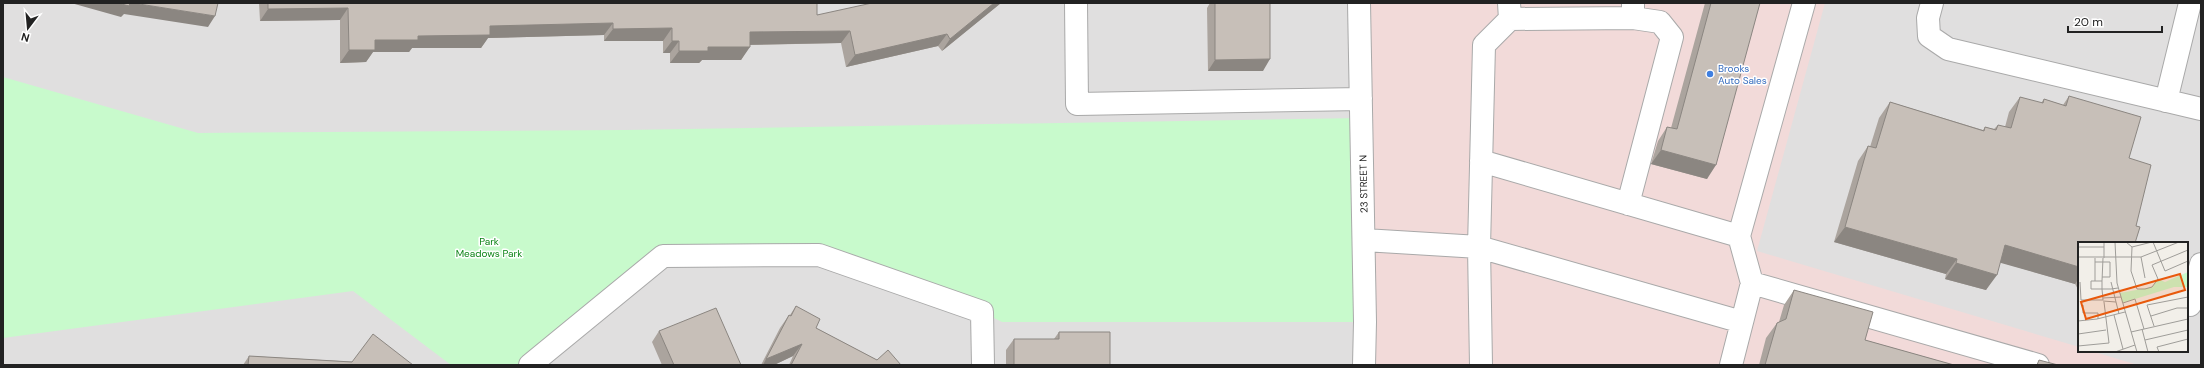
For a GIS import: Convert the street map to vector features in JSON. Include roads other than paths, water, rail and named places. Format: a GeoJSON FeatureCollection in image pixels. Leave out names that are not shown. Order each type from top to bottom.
{"type":"FeatureCollection","features":[{"type":"Feature","properties":{"kind":"street"},"geometry":{"type":"LineString","coordinates":[[1076,3],[1077,104],[1361,99]]}},
{"type":"Feature","properties":{"kind":"street","name":"23 STREET N"},"geometry":{"type":"LineString","coordinates":[[1359,3],[1364,240],[1364,365]]}},
{"type":"Feature","properties":{"kind":"street"},"geometry":{"type":"LineString","coordinates":[[1731,365],[1752,283],[1739,236],[1804,3]]}},
{"type":"Feature","properties":{"kind":"street"},"geometry":{"type":"LineString","coordinates":[[1932,3],[1928,18],[1929,36],[1948,49],[2201,109]]}},
{"type":"Feature","properties":{"kind":"street"},"geometry":{"type":"LineString","coordinates":[[2166,101],[2190,3]]}},
{"type":"Feature","properties":{"kind":"street"},"geometry":{"type":"LineString","coordinates":[[1481,365],[1479,247],[1484,44],[1510,11],[1633,10],[1660,22],[1672,37],[1628,204]]}},
{"type":"Feature","properties":{"kind":"street"},"geometry":{"type":"LineString","coordinates":[[1481,161],[1739,236]]}},
{"type":"Feature","properties":{"kind":"street"},"geometry":{"type":"LineString","coordinates":[[1364,240],[1479,247],[1742,322]]}},
{"type":"Feature","properties":{"kind":"street"},"geometry":{"type":"LineString","coordinates":[[530,365],[663,256],[811,255],[819,255],[982,312],[983,365]]}},
{"type":"Feature","properties":{"kind":"street"},"geometry":{"type":"LineString","coordinates":[[2190,305],[2201,264]]}},
{"type":"Feature","properties":{"kind":"street"},"geometry":{"type":"LineString","coordinates":[[1752,283],[2038,365]]}},
{"type":"Feature","properties":{"kind":"place","name":"Brooks Auto Sales"},"geometry":{"type":"Point","coordinates":[1710,74]}},
{"type":"Feature","properties":{"kind":"park label","name":"Park Meadows Park"},"geometry":{"type":"Point","coordinates":[489,246]}}]}
